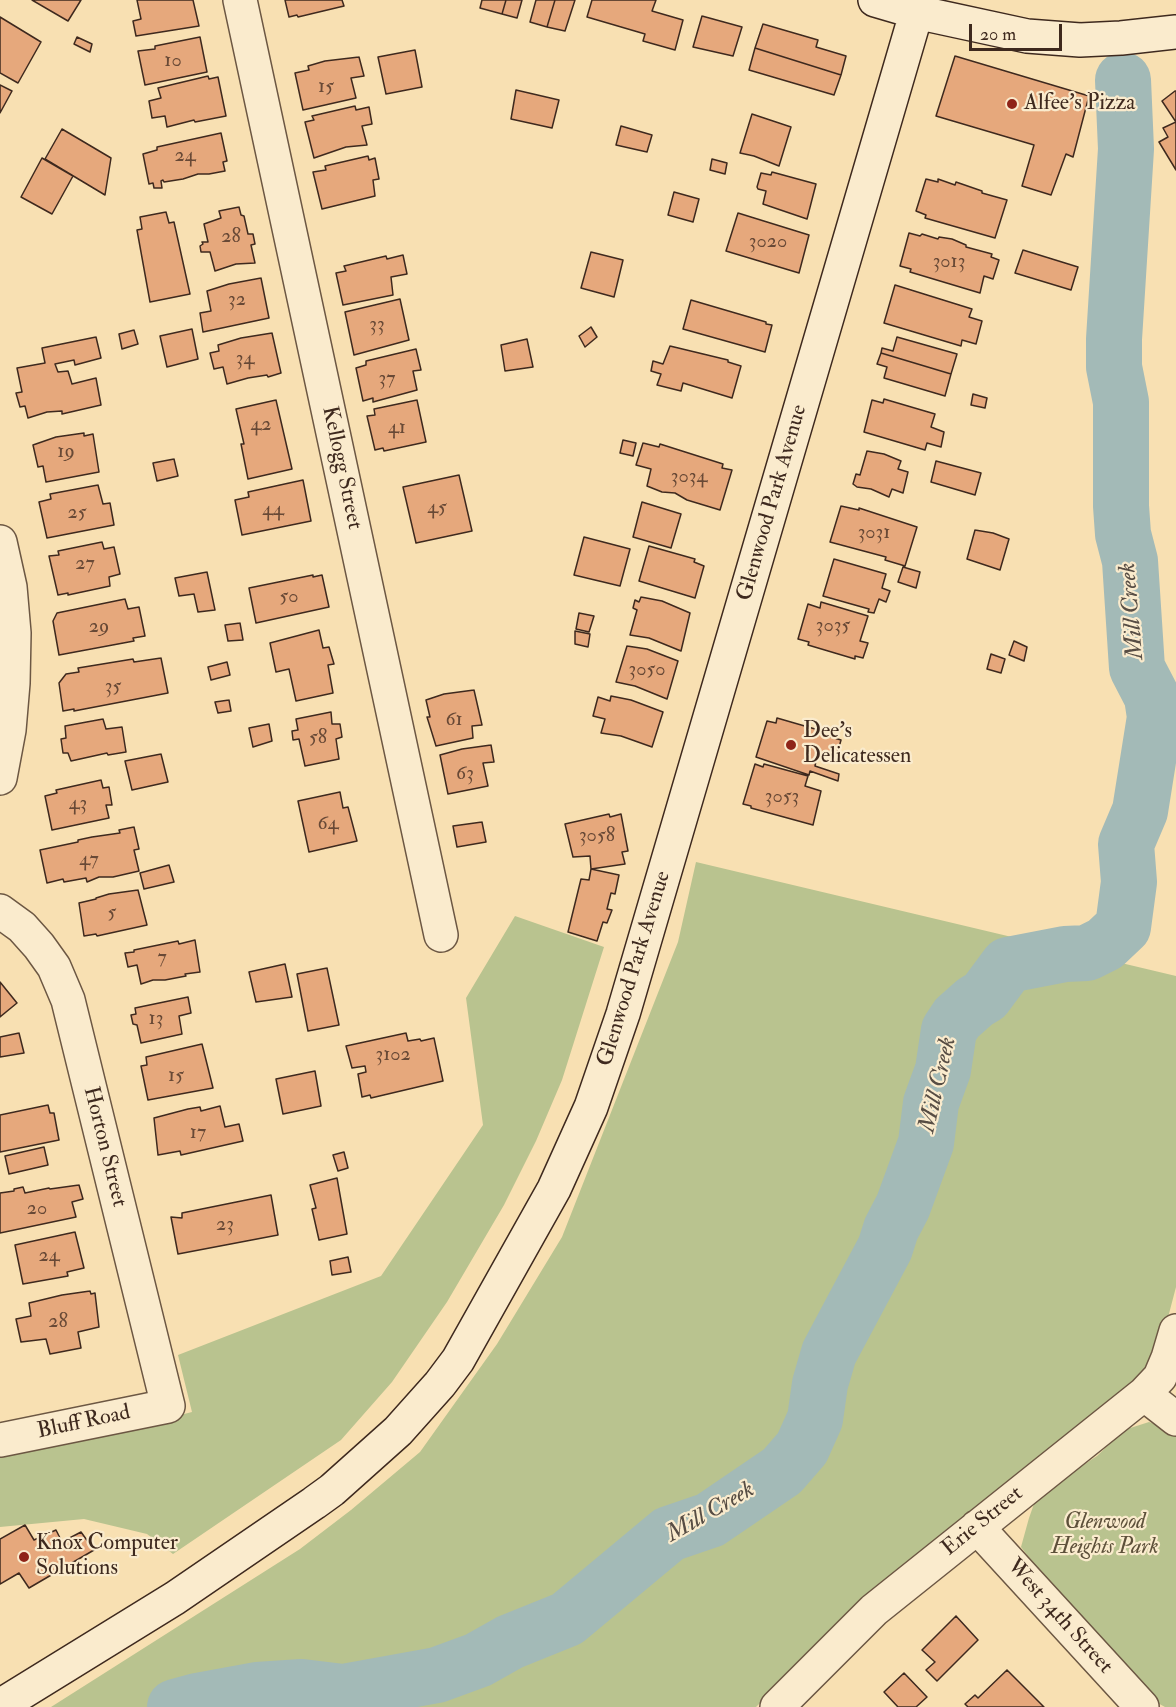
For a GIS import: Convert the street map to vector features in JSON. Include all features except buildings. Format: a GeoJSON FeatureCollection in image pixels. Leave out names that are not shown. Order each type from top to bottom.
{"type":"FeatureCollection","features":[{"type":"Feature","properties":{"kind":"street","name":"Kellogg Street"},"geometry":{"type":"LineString","coordinates":[[240,0],[441,935]]}},
{"type":"Feature","properties":{"kind":"street"},"geometry":{"type":"LineString","coordinates":[[875,0],[918,6],[986,29],[1027,36],[1056,39],[1121,38],[1176,32]]}},
{"type":"Feature","properties":{"kind":"street","name":"Glenwood Park Avenue"},"geometry":{"type":"LineString","coordinates":[[0,1707],[176,1598],[314,1503],[332,1490],[398,1431],[458,1360],[549,1199],[591,1107],[624,1014],[918,6]]}},
{"type":"Feature","properties":{"kind":"street"},"geometry":{"type":"LineString","coordinates":[[0,542],[10,587],[14,633],[9,730],[0,778]]}},
{"type":"Feature","properties":{"kind":"street","name":"Horton Street"},"geometry":{"type":"LineString","coordinates":[[0,911],[22,927],[39,946],[54,967],[68,1000],[168,1406]]}},
{"type":"Feature","properties":{"kind":"street"},"geometry":{"type":"LineString","coordinates":[[1176,1331],[1160,1382],[1176,1419]]}},
{"type":"Feature","properties":{"kind":"street","name":"Erie Street"},"geometry":{"type":"LineString","coordinates":[[777,1707],[874,1610],[1160,1382]]}},
{"type":"Feature","properties":{"kind":"street","name":"Bluff Road"},"geometry":{"type":"LineString","coordinates":[[0,1440],[168,1406]]}},
{"type":"Feature","properties":{"kind":"street","name":"West 34th Street"},"geometry":{"type":"LineString","coordinates":[[977,1527],[1142,1707]]}},
{"type":"Feature","properties":{"kind":"green space"},"geometry":{"type":"Polygon","coordinates":[[[696,862],[1176,976],[1176,1287],[1160,1348],[1144,1377],[1021,1470],[834,1631],[756,1707],[51,1707],[300,1549],[420,1452],[497,1344],[562,1237],[678,942],[696,862]]]}},
{"type":"Feature","properties":{"kind":"green space"},"geometry":{"type":"Polygon","coordinates":[[[515,916],[604,947],[562,1080],[536,1141],[504,1205],[447,1302],[392,1382],[341,1440],[173,1554],[147,1534],[84,1519],[0,1527],[0,1449],[149,1423],[192,1412],[178,1355],[381,1276],[483,1125],[466,998],[515,916]]]}},
{"type":"Feature","properties":{"kind":"green space","name":"Glenwood Heights Park"},"geometry":{"type":"Polygon","coordinates":[[[1149,1422],[1163,1427],[1176,1437],[1176,1707],[1165,1707],[1154,1701],[1117,1654],[1039,1571],[1021,1547],[1040,1487],[1071,1473],[1097,1456],[1124,1430],[1149,1422]]]}},
{"type":"Feature","properties":{"kind":"waterway","name":"Mill Creek"},"geometry":{"type":"LineString","coordinates":[[175,1707],[257,1690],[302,1687],[343,1692],[437,1675],[478,1660],[510,1642],[567,1619],[669,1534],[710,1520],[782,1471],[802,1448],[815,1419],[820,1384],[829,1353],[885,1248],[891,1229],[903,1206],[926,1143],[931,1103],[943,1070],[949,1030],[957,1018],[985,996],[1008,965],[1065,954],[1087,953],[1105,944],[1123,927],[1129,882],[1126,844],[1140,811],[1155,717],[1152,697],[1137,668],[1130,561],[1123,534],[1121,506],[1121,402],[1114,367],[1126,149],[1123,80]]}},
{"type":"Feature","properties":{"kind":"place","name":"Alfee's Pizza"},"geometry":{"type":"Point","coordinates":[1012,104]}},
{"type":"Feature","properties":{"kind":"place","name":"Dee's Delicatessen"},"geometry":{"type":"Point","coordinates":[791,745]}},
{"type":"Feature","properties":{"kind":"place","name":"Knox Computer Solutions"},"geometry":{"type":"Point","coordinates":[24,1557]}}]}
